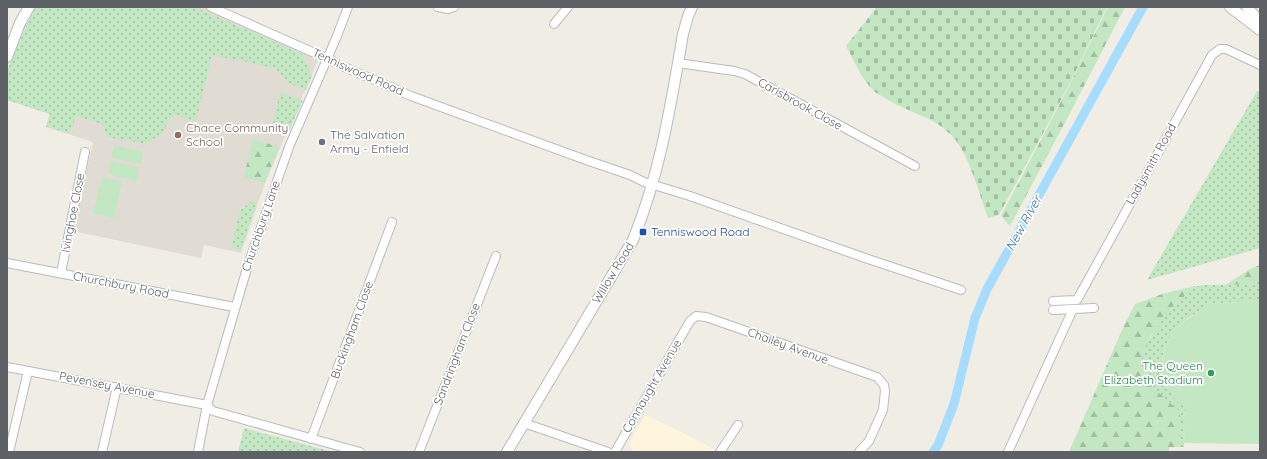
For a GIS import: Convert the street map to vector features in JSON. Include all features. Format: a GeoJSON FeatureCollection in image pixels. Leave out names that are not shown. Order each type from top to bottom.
{"type":"FeatureCollection","features":[{"type":"Feature","properties":{"kind":"street"},"geometry":{"type":"LineString","coordinates":[[7,57],[20,24],[29,7]]}},
{"type":"Feature","properties":{"kind":"street","name":"Tenniswood Road"},"geometry":{"type":"LineString","coordinates":[[211,7],[411,96],[579,158],[630,175],[653,185],[690,196],[961,290]]}},
{"type":"Feature","properties":{"kind":"street","name":"Churchbury Lane"},"geometry":{"type":"LineString","coordinates":[[198,452],[207,405],[234,308],[264,216],[287,154],[328,59],[348,7]]}},
{"type":"Feature","properties":{"kind":"street"},"geometry":{"type":"LineString","coordinates":[[438,7],[448,9],[454,7]]}},
{"type":"Feature","properties":{"kind":"street"},"geometry":{"type":"LineString","coordinates":[[554,24],[568,7]]}},
{"type":"Feature","properties":{"kind":"street","name":"Willow Road"},"geometry":{"type":"LineString","coordinates":[[507,452],[633,240],[642,219],[663,146],[683,34],[692,7]]}},
{"type":"Feature","properties":{"kind":"street"},"geometry":{"type":"LineString","coordinates":[[1230,7],[1260,30]]}},
{"type":"Feature","properties":{"kind":"street"},"geometry":{"type":"LineString","coordinates":[[1247,7],[1260,22]]}},
{"type":"Feature","properties":{"kind":"street","name":"Ladysmith Road"},"geometry":{"type":"LineString","coordinates":[[1053,301],[1077,300],[1212,54],[1220,49],[1226,49],[1260,66]]}},
{"type":"Feature","properties":{"kind":"street","name":"Carisbrook Close"},"geometry":{"type":"LineString","coordinates":[[678,63],[745,74],[915,166]]}},
{"type":"Feature","properties":{"kind":"street","name":"Ivinghoe Close"},"geometry":{"type":"LineString","coordinates":[[61,273],[85,152]]}},
{"type":"Feature","properties":{"kind":"street","name":"Buckingham Close"},"geometry":{"type":"LineString","coordinates":[[311,439],[392,222]]}},
{"type":"Feature","properties":{"kind":"street","name":"Sandringham Close"},"geometry":{"type":"LineString","coordinates":[[419,452],[496,256]]}},
{"type":"Feature","properties":{"kind":"street","name":"Churchbury Road"},"geometry":{"type":"LineString","coordinates":[[7,263],[234,308]]}},
{"type":"Feature","properties":{"kind":"street"},"geometry":{"type":"LineString","coordinates":[[1053,310],[1094,308]]}},
{"type":"Feature","properties":{"kind":"street"},"geometry":{"type":"LineString","coordinates":[[1008,452],[1073,309]]}},
{"type":"Feature","properties":{"kind":"street","name":"Chailey Avenue"},"geometry":{"type":"LineString","coordinates":[[690,321],[696,316],[706,317],[877,378],[884,385],[885,391],[883,410],[869,441],[859,452]]}},
{"type":"Feature","properties":{"kind":"street","name":"Connaught Avenue"},"geometry":{"type":"LineString","coordinates":[[615,452],[690,321]]}},
{"type":"Feature","properties":{"kind":"street","name":"Pevensey Avenue"},"geometry":{"type":"LineString","coordinates":[[7,367],[207,405],[213,411],[360,452]]}},
{"type":"Feature","properties":{"kind":"street"},"geometry":{"type":"LineString","coordinates":[[9,452],[28,371]]}},
{"type":"Feature","properties":{"kind":"street"},"geometry":{"type":"LineString","coordinates":[[102,452],[117,387]]}},
{"type":"Feature","properties":{"kind":"street"},"geometry":{"type":"LineString","coordinates":[[524,423],[608,452]]}},
{"type":"Feature","properties":{"kind":"street"},"geometry":{"type":"LineString","coordinates":[[720,452],[738,425]]}},
{"type":"Feature","properties":{"kind":"shaded area","name":"Chace Community School"},"geometry":{"type":"Polygon","coordinates":[[[35,7],[204,7],[318,60],[265,183],[241,253],[204,245],[201,258],[73,231],[93,142],[46,127],[50,114],[7,100],[7,71],[35,7]]]}},
{"type":"Feature","properties":{"kind":"shaded area"},"geometry":{"type":"Polygon","coordinates":[[[645,415],[715,450],[713,452],[633,452],[630,442],[645,415]]]}},
{"type":"Feature","properties":{"kind":"green space"},"geometry":{"type":"Polygon","coordinates":[[[36,7],[195,7],[302,54],[312,76],[306,90],[290,84],[275,68],[212,55],[196,121],[186,119],[175,114],[167,123],[163,133],[145,144],[107,137],[102,124],[76,116],[70,133],[46,127],[50,114],[7,100],[7,71],[26,26],[36,7]]]}},
{"type":"Feature","properties":{"kind":"green space"},"geometry":{"type":"Polygon","coordinates":[[[877,7],[1107,7],[1070,83],[999,215],[988,218],[969,164],[959,144],[946,130],[930,120],[896,105],[875,92],[866,82],[846,46],[877,7]]]}},
{"type":"Feature","properties":{"kind":"green space"},"geometry":{"type":"Polygon","coordinates":[[[1108,7],[1125,7],[1010,226],[1001,216],[1066,92],[1108,7]]]}},
{"type":"Feature","properties":{"kind":"green space"},"geometry":{"type":"Polygon","coordinates":[[[1257,91],[1260,92],[1260,248],[1147,280],[1257,91]]]}},
{"type":"Feature","properties":{"kind":"green space"},"geometry":{"type":"Polygon","coordinates":[[[280,93],[303,100],[288,133],[272,128],[280,93]]]}},
{"type":"Feature","properties":{"kind":"green space"},"geometry":{"type":"Polygon","coordinates":[[[253,139],[279,147],[265,183],[244,177],[253,139]]]}},
{"type":"Feature","properties":{"kind":"green space"},"geometry":{"type":"Polygon","coordinates":[[[114,145],[143,152],[141,164],[111,158],[114,145]]]}},
{"type":"Feature","properties":{"kind":"green space"},"geometry":{"type":"Polygon","coordinates":[[[111,161],[139,168],[137,181],[108,174],[111,161]]]}},
{"type":"Feature","properties":{"kind":"green space"},"geometry":{"type":"Polygon","coordinates":[[[102,177],[122,182],[114,218],[93,213],[102,177]]]}},
{"type":"Feature","properties":{"kind":"green space"},"geometry":{"type":"Polygon","coordinates":[[[252,201],[257,202],[241,250],[231,248],[240,211],[252,201]]]}},
{"type":"Feature","properties":{"kind":"green space"},"geometry":{"type":"Polygon","coordinates":[[[1260,265],[1260,284],[1225,285],[1252,268],[1260,265]]]}},
{"type":"Feature","properties":{"kind":"green space"},"geometry":{"type":"Polygon","coordinates":[[[1260,284],[1260,301],[1203,304],[1203,309],[1180,325],[1167,342],[1162,363],[1163,373],[1171,391],[1177,400],[1186,408],[1184,447],[1179,447],[1179,412],[1150,385],[1142,370],[1141,362],[1147,344],[1170,310],[1179,300],[1195,287],[1203,285],[1260,284]]]}},
{"type":"Feature","properties":{"kind":"green space"},"geometry":{"type":"Polygon","coordinates":[[[1196,286],[1175,304],[1150,337],[1141,362],[1144,374],[1149,384],[1180,412],[1179,447],[1169,447],[1169,452],[1069,452],[1121,332],[1135,304],[1165,293],[1196,286]]]}},
{"type":"Feature","properties":{"kind":"green space","name":"The Queen Elizabeth Stadium"},"geometry":{"type":"Polygon","coordinates":[[[1260,301],[1260,444],[1184,443],[1186,408],[1174,398],[1169,391],[1163,374],[1163,357],[1169,340],[1180,325],[1203,309],[1203,304],[1260,301]]]}},
{"type":"Feature","properties":{"kind":"green space"},"geometry":{"type":"Polygon","coordinates":[[[244,428],[333,452],[238,452],[244,428]]]}},
{"type":"Feature","properties":{"kind":"waterway","name":"New River"},"geometry":{"type":"LineString","coordinates":[[933,452],[938,445],[954,404],[975,318],[987,289],[1143,7]]}},
{"type":"Feature","properties":{"kind":"place","name":"Chace Community School"},"geometry":{"type":"Point","coordinates":[178,135]}},
{"type":"Feature","properties":{"kind":"place","name":"The Salvation Army - Enfield"},"geometry":{"type":"Point","coordinates":[322,142]}},
{"type":"Feature","properties":{"kind":"place","name":"Tenniswood Road"},"geometry":{"type":"Point","coordinates":[643,232]}},
{"type":"Feature","properties":{"kind":"place","name":"The Queen Elizabeth Stadium"},"geometry":{"type":"Point","coordinates":[1211,373]}}]}
